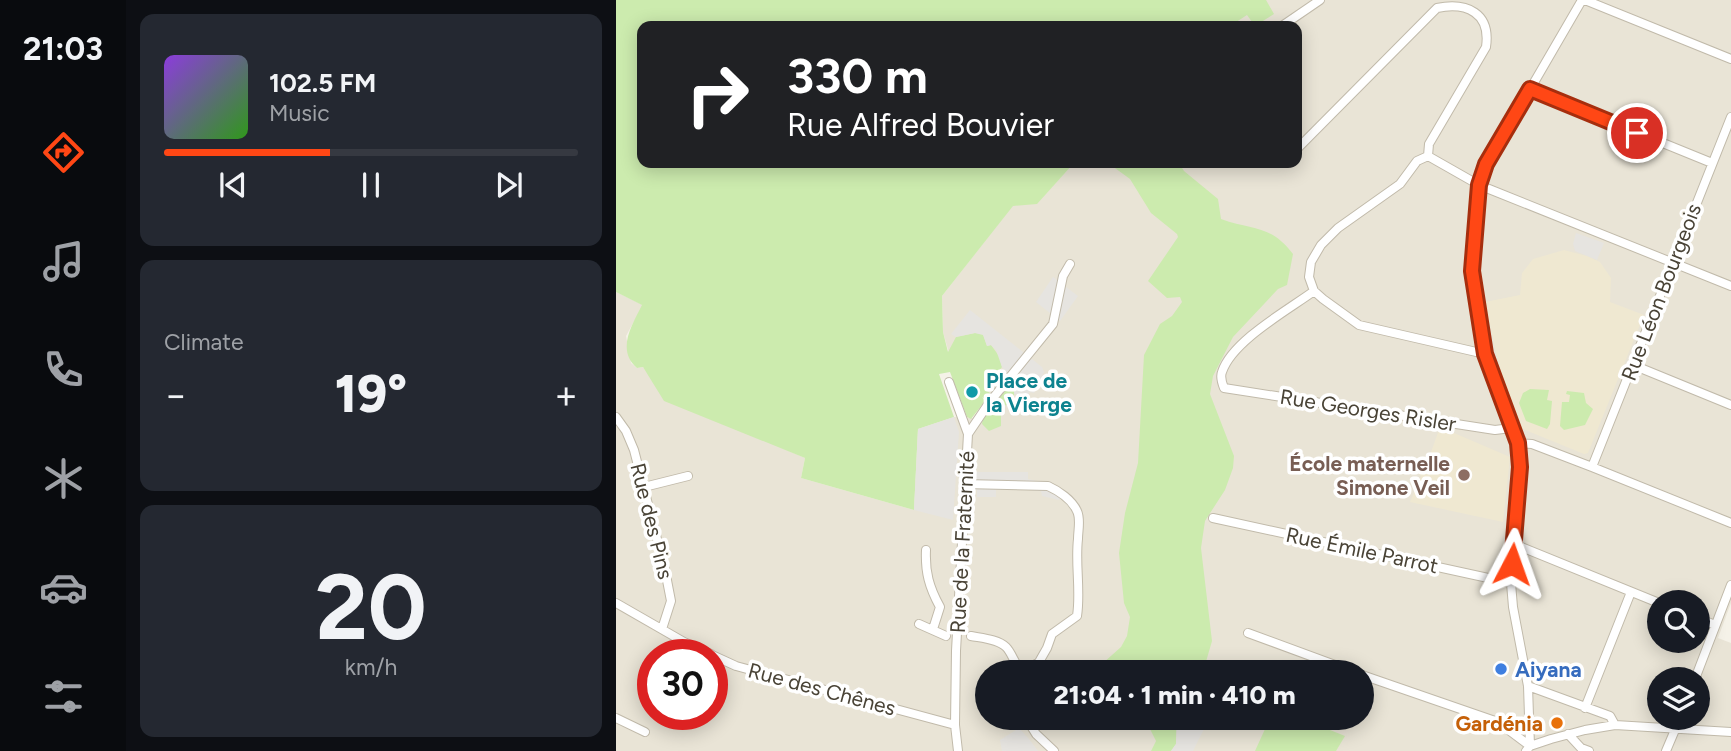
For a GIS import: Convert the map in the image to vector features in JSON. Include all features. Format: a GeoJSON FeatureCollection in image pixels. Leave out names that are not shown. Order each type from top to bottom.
{"type":"FeatureCollection","features":[{"type":"Feature","properties":{"kind":"street"},"geometry":{"type":"LineString","coordinates":[[1289,21],[1320,0]]}},
{"type":"Feature","properties":{"kind":"street"},"geometry":{"type":"LineString","coordinates":[[1528,748],[1528,686],[1511,583],[1520,467],[1518,443],[1485,354],[1472,271],[1479,185],[1486,164],[1584,0],[1731,59]]}},
{"type":"Feature","properties":{"kind":"street"},"geometry":{"type":"LineString","coordinates":[[1302,144],[1437,8],[1452,4],[1466,7],[1476,13],[1488,33],[1486,47],[1429,144],[1428,156]]}},
{"type":"Feature","properties":{"kind":"street"},"geometry":{"type":"LineString","coordinates":[[1530,89],[1712,163]]}},
{"type":"Feature","properties":{"kind":"street","name":"Rue Léon Bourgeois"},"geometry":{"type":"LineString","coordinates":[[1592,467],[1731,117]]}},
{"type":"Feature","properties":{"kind":"street"},"geometry":{"type":"LineString","coordinates":[[1428,156],[1479,185],[1731,286]]}},
{"type":"Feature","properties":{"kind":"street"},"geometry":{"type":"LineString","coordinates":[[1428,156],[1417,161],[1400,184],[1338,228],[1321,245],[1311,262],[1309,276],[1314,291],[1359,325],[1485,354]]}},
{"type":"Feature","properties":{"kind":"street","name":"Rue de la Fraternité"},"geometry":{"type":"LineString","coordinates":[[958,751],[955,725],[956,651],[968,434],[989,403],[1053,324],[1063,276],[1070,264]]}},
{"type":"Feature","properties":{"kind":"street","name":"Rue Georges Risler"},"geometry":{"type":"LineString","coordinates":[[1314,291],[1240,346],[1222,372],[1221,381],[1224,388],[1495,430],[1511,428]]}},
{"type":"Feature","properties":{"kind":"street"},"geometry":{"type":"LineString","coordinates":[[1633,365],[1731,405]]}},
{"type":"Feature","properties":{"kind":"street"},"geometry":{"type":"LineString","coordinates":[[949,382],[968,434]]}},
{"type":"Feature","properties":{"kind":"street","name":"Rue des Pins"},"geometry":{"type":"LineString","coordinates":[[616,417],[634,450],[671,601],[662,629]]}},
{"type":"Feature","properties":{"kind":"street"},"geometry":{"type":"LineString","coordinates":[[1518,443],[1532,444],[1731,523]]}},
{"type":"Feature","properties":{"kind":"street"},"geometry":{"type":"LineString","coordinates":[[643,488],[688,476]]}},
{"type":"Feature","properties":{"kind":"street"},"geometry":{"type":"LineString","coordinates":[[964,484],[1048,486],[1068,499],[1078,513],[1077,616],[1052,634],[1040,660]]}},
{"type":"Feature","properties":{"kind":"street","name":"Rue Émile Parrot"},"geometry":{"type":"LineString","coordinates":[[1213,518],[1511,583]]}},
{"type":"Feature","properties":{"kind":"street"},"geometry":{"type":"LineString","coordinates":[[1514,544],[1647,598]]}},
{"type":"Feature","properties":{"kind":"street"},"geometry":{"type":"LineString","coordinates":[[926,550],[925,567],[929,587],[940,607],[933,629]]}},
{"type":"Feature","properties":{"kind":"street"},"geometry":{"type":"LineString","coordinates":[[1699,667],[1731,585]]}},
{"type":"Feature","properties":{"kind":"street"},"geometry":{"type":"LineString","coordinates":[[1585,708],[1631,592]]}},
{"type":"Feature","properties":{"kind":"street","name":"Rue des Chênes"},"geometry":{"type":"LineString","coordinates":[[616,603],[681,639]]}},
{"type":"Feature","properties":{"kind":"street"},"geometry":{"type":"LineString","coordinates":[[1710,623],[1715,625]]}},
{"type":"Feature","properties":{"kind":"street"},"geometry":{"type":"LineString","coordinates":[[919,624],[946,636]]}},
{"type":"Feature","properties":{"kind":"street"},"geometry":{"type":"LineString","coordinates":[[1248,634],[1321,660]]}},
{"type":"Feature","properties":{"kind":"street"},"geometry":{"type":"LineString","coordinates":[[971,636],[1006,646],[1014,660]]}},
{"type":"Feature","properties":{"kind":"street","name":"Rue des Chênes"},"geometry":{"type":"LineString","coordinates":[[728,662],[955,725]]}},
{"type":"Feature","properties":{"kind":"street"},"geometry":{"type":"LineString","coordinates":[[1374,679],[1498,722],[1528,748]]}},
{"type":"Feature","properties":{"kind":"street"},"geometry":{"type":"LineString","coordinates":[[1528,686],[1610,716],[1615,725]]}},
{"type":"Feature","properties":{"kind":"street"},"geometry":{"type":"LineString","coordinates":[[616,718],[645,732]]}},
{"type":"Feature","properties":{"kind":"street"},"geometry":{"type":"LineString","coordinates":[[1528,748],[1568,734],[1615,725],[1647,727]]}},
{"type":"Feature","properties":{"kind":"street"},"geometry":{"type":"LineString","coordinates":[[1034,730],[1054,751]]}},
{"type":"Feature","properties":{"kind":"street"},"geometry":{"type":"LineString","coordinates":[[1666,751],[1675,730]]}},
{"type":"Feature","properties":{"kind":"street"},"geometry":{"type":"LineString","coordinates":[[1694,730],[1731,732]]}},
{"type":"Feature","properties":{"kind":"street"},"geometry":{"type":"LineString","coordinates":[[1568,734],[1581,748],[1589,751]]}},
{"type":"Feature","properties":{"kind":"shaded area"},"geometry":{"type":"Polygon","coordinates":[[[1248,0],[1731,0],[1731,603],[1718,638],[1731,643],[1731,751],[616,751],[616,292],[643,305],[626,336],[631,363],[637,368],[643,367],[652,379],[750,434],[805,458],[801,478],[914,510],[918,429],[954,417],[973,418],[990,395],[985,390],[1001,369],[949,353],[943,332],[942,296],[1013,205],[1037,203],[1069,168],[1302,168],[1302,21],[1213,21],[1248,0]]]}},
{"type":"Feature","properties":{"kind":"shaded area"},"geometry":{"type":"Polygon","coordinates":[[[1576,233],[1604,243],[1597,260],[1575,251],[1573,244],[1576,233]]]}},
{"type":"Feature","properties":{"kind":"shaded area"},"geometry":{"type":"Polygon","coordinates":[[[1564,250],[1600,262],[1611,278],[1610,302],[1644,315],[1588,453],[1584,454],[1518,427],[1499,366],[1485,302],[1520,295],[1522,273],[1533,259],[1564,250]]]}},
{"type":"Feature","properties":{"kind":"shaded area"},"geometry":{"type":"Polygon","coordinates":[[[1053,277],[1078,296],[1060,321],[1036,302],[1053,277]]]}},
{"type":"Feature","properties":{"kind":"shaded area"},"geometry":{"type":"Polygon","coordinates":[[[970,310],[1042,367],[1044,372],[1034,393],[1029,392],[1029,396],[1014,394],[1015,383],[1002,367],[996,350],[991,345],[987,346],[983,335],[975,333],[956,337],[951,334],[970,310]]]}},
{"type":"Feature","properties":{"kind":"shaded area"},"geometry":{"type":"Polygon","coordinates":[[[954,417],[959,432],[953,520],[914,510],[918,429],[954,417]]]}},
{"type":"Feature","properties":{"kind":"shaded area","name":"École maternelle Simone Veil"},"geometry":{"type":"Polygon","coordinates":[[[1440,427],[1510,457],[1503,522],[1410,502],[1421,476],[1418,474],[1426,466],[1440,427]]]}},
{"type":"Feature","properties":{"kind":"shaded area"},"geometry":{"type":"Polygon","coordinates":[[[976,472],[1028,472],[1028,479],[1057,486],[1064,491],[1059,500],[1042,496],[1041,491],[1031,490],[996,490],[996,497],[977,497],[977,490],[969,492],[969,476],[972,480],[975,479],[976,472]]]}},
{"type":"Feature","properties":{"kind":"shaded area"},"geometry":{"type":"Polygon","coordinates":[[[1016,730],[1021,730],[1038,751],[1002,751],[1000,740],[1016,730]]]}},
{"type":"Feature","properties":{"kind":"shaded area"},"geometry":{"type":"Polygon","coordinates":[[[1177,730],[1204,730],[1193,751],[1171,751],[1176,744],[1177,730]]]}},
{"type":"Feature","properties":{"kind":"green space"},"geometry":{"type":"Polygon","coordinates":[[[616,0],[1266,0],[1274,14],[1263,21],[1251,21],[1247,15],[1238,21],[637,21],[637,168],[1069,168],[1037,204],[1013,206],[942,296],[943,332],[948,352],[956,337],[983,334],[987,346],[991,345],[999,356],[1002,367],[985,389],[991,394],[986,400],[982,397],[985,401],[971,419],[967,417],[950,372],[939,374],[954,417],[918,429],[914,510],[801,478],[805,458],[664,401],[643,367],[637,368],[628,353],[628,337],[642,305],[616,292],[616,0]]]}},
{"type":"Feature","properties":{"kind":"green space"},"geometry":{"type":"Polygon","coordinates":[[[1115,168],[1182,168],[1218,199],[1221,219],[1269,233],[1285,244],[1293,254],[1287,285],[1278,289],[1233,337],[1213,376],[1210,394],[1234,456],[1233,468],[1225,490],[1205,521],[1201,548],[1212,641],[1206,660],[1106,660],[1121,647],[1127,636],[1130,617],[1124,603],[1119,553],[1125,513],[1138,463],[1144,355],[1160,324],[1172,316],[1182,302],[1180,297],[1167,298],[1148,281],[1178,237],[1151,213],[1130,179],[1115,168]]]}},
{"type":"Feature","properties":{"kind":"green space"},"geometry":{"type":"Polygon","coordinates":[[[1011,383],[1015,383],[1013,404],[1001,406],[1001,426],[989,431],[982,424],[983,417],[1011,383]]]}},
{"type":"Feature","properties":{"kind":"green space"},"geometry":{"type":"Polygon","coordinates":[[[1530,389],[1549,390],[1547,400],[1552,401],[1547,429],[1526,421],[1519,403],[1523,393],[1530,389]]]}},
{"type":"Feature","properties":{"kind":"green space"},"geometry":{"type":"Polygon","coordinates":[[[1567,391],[1584,393],[1586,403],[1593,409],[1585,425],[1564,430],[1560,426],[1562,402],[1569,402],[1570,395],[1566,394],[1567,391]]]}},
{"type":"Feature","properties":{"kind":"green space"},"geometry":{"type":"Polygon","coordinates":[[[1150,730],[1177,730],[1176,744],[1171,751],[1151,751],[1156,741],[1150,730]]]}},
{"type":"Feature","properties":{"kind":"green space"},"geometry":{"type":"Polygon","coordinates":[[[1265,730],[1330,730],[1345,736],[1336,751],[1255,751],[1265,730]]]}},
{"type":"Feature","properties":{"kind":"place","name":"Place de la Vierge"},"geometry":{"type":"Point","coordinates":[972,392]}},
{"type":"Feature","properties":{"kind":"place","name":"École maternelle Simone Veil"},"geometry":{"type":"Point","coordinates":[1464,475]}},
{"type":"Feature","properties":{"kind":"place","name":"Aiyana"},"geometry":{"type":"Point","coordinates":[1501,669]}},
{"type":"Feature","properties":{"kind":"place","name":"Gardénia"},"geometry":{"type":"Point","coordinates":[1557,723]}},
{"type":"Feature","properties":{"kind":"route"},"geometry":{"type":"LineString","coordinates":[[1512,564],[1520,467],[1518,443],[1485,354],[1478,319],[1472,271],[1479,185],[1486,164],[1530,89],[1637,133]]}}]}
